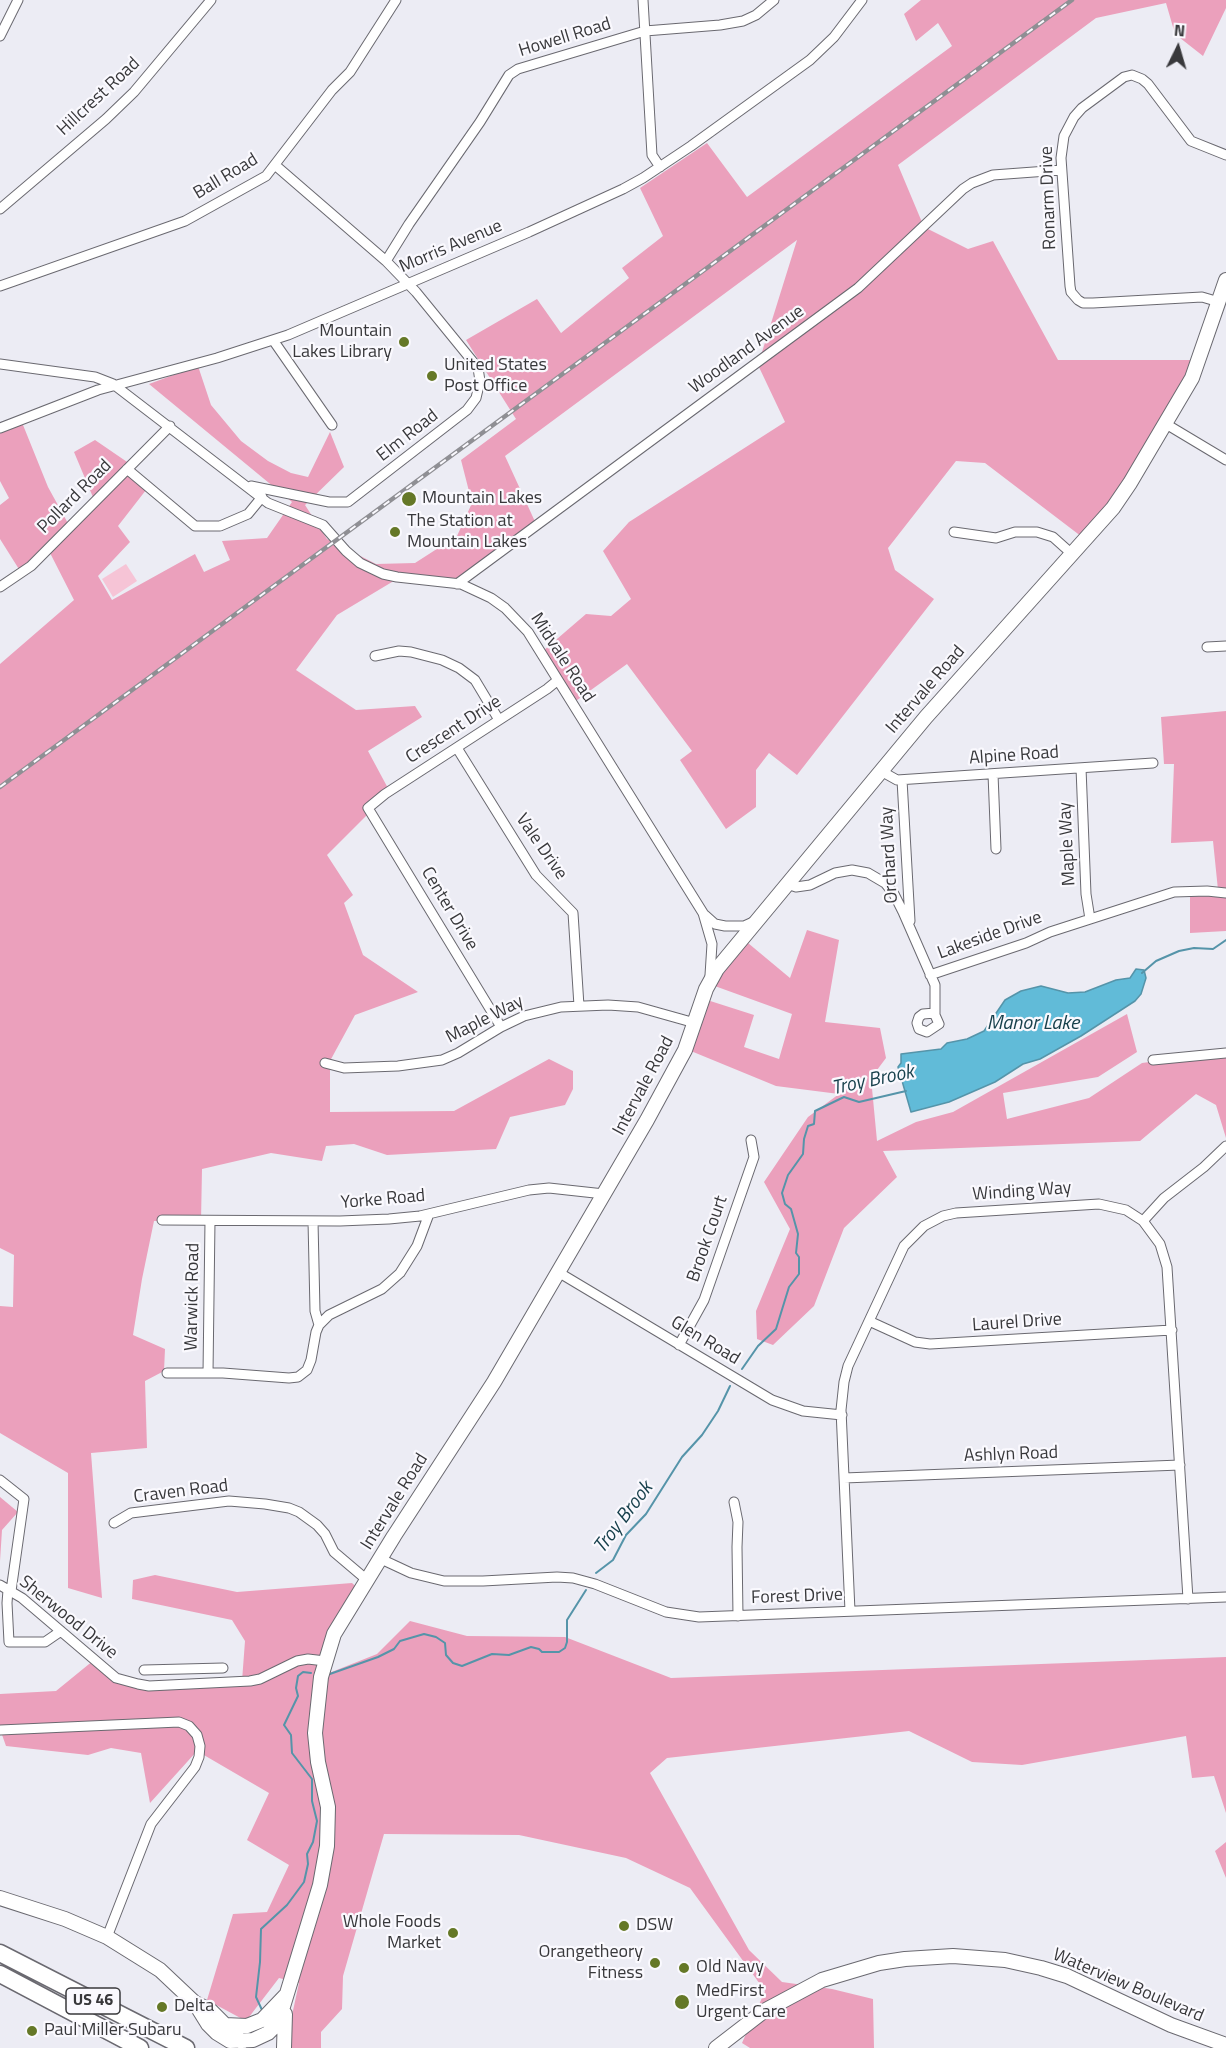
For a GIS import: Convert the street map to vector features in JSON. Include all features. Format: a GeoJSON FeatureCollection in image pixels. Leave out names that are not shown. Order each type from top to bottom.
{"type":"FeatureCollection","features":[{"type":"Feature","properties":{"kind":"highway","name":"US 46"},"geometry":{"type":"LineString","coordinates":[[0,1953],[186,2048]]}},
{"type":"Feature","properties":{"kind":"highway","name":"US 46"},"geometry":{"type":"LineString","coordinates":[[0,1974],[140,2048]]}},
{"type":"Feature","properties":{"kind":"street"},"geometry":{"type":"LineString","coordinates":[[0,36],[18,0]]}},
{"type":"Feature","properties":{"kind":"street","name":"Hillcrest Road"},"geometry":{"type":"LineString","coordinates":[[0,208],[106,119],[134,92],[211,0]]}},
{"type":"Feature","properties":{"kind":"street","name":"Ball Road"},"geometry":{"type":"LineString","coordinates":[[0,286],[185,221],[266,176],[332,90],[350,72],[396,0]]}},
{"type":"Feature","properties":{"kind":"street"},"geometry":{"type":"LineString","coordinates":[[643,0],[652,155],[660,167]]}},
{"type":"Feature","properties":{"kind":"street","name":"Howell Road"},"geometry":{"type":"LineString","coordinates":[[386,261],[480,122],[508,75],[529,64],[645,31],[720,26],[742,21],[756,15],[774,0]]}},
{"type":"Feature","properties":{"kind":"street","name":"Morris Avenue"},"geometry":{"type":"LineString","coordinates":[[0,428],[115,385],[217,358],[273,340],[529,232],[612,194],[660,167],[816,55],[834,37],[861,0]]}},
{"type":"Feature","properties":{"kind":"street","name":"Ronarm Drive"},"geometry":{"type":"LineString","coordinates":[[1219,302],[1202,297],[1093,303],[1083,303],[1078,300],[1071,292],[1070,286],[1061,149],[1064,136],[1074,117],[1082,108],[1125,77],[1132,75],[1148,84],[1191,141],[1226,155]]}},
{"type":"Feature","properties":{"kind":"street","name":"Elm Road"},"geometry":{"type":"LineString","coordinates":[[247,485],[343,503],[357,496],[467,411],[476,398],[480,381],[478,368],[416,292],[386,261],[275,165]]}},
{"type":"Feature","properties":{"kind":"street","name":"Woodland Avenue"},"geometry":{"type":"LineString","coordinates":[[457,584],[858,288],[963,189],[993,175],[1061,170]]}},
{"type":"Feature","properties":{"kind":"street","name":"Intervale Road"},"geometry":{"type":"LineString","coordinates":[[244,2044],[268,2033],[278,2023],[320,1885],[327,1846],[328,1807],[318,1762],[315,1733],[325,1661],[334,1634],[494,1382],[604,1194],[680,1060],[706,989],[727,954],[998,634],[1072,554],[1125,492],[1192,378],[1226,280]]}},
{"type":"Feature","properties":{"kind":"street"},"geometry":{"type":"LineString","coordinates":[[273,340],[332,425]]}},
{"type":"Feature","properties":{"kind":"street","name":"Midvale Road"},"geometry":{"type":"LineString","coordinates":[[0,364],[95,377],[115,385],[262,497],[281,508],[323,525],[351,556],[371,568],[397,577],[457,584],[491,598],[514,615],[528,632],[703,913],[710,933],[713,955],[712,971],[706,989]]}},
{"type":"Feature","properties":{"kind":"street"},"geometry":{"type":"LineString","coordinates":[[1166,424],[1226,460]]}},
{"type":"Feature","properties":{"kind":"street","name":"Pollard Road"},"geometry":{"type":"LineString","coordinates":[[0,587],[31,566],[170,426]]}},
{"type":"Feature","properties":{"kind":"street"},"geometry":{"type":"LineString","coordinates":[[127,468],[195,526],[220,526],[248,514],[262,497]]}},
{"type":"Feature","properties":{"kind":"street"},"geometry":{"type":"LineString","coordinates":[[954,532],[996,538],[1015,532],[1037,532],[1053,537],[1072,554]]}},
{"type":"Feature","properties":{"kind":"street"},"geometry":{"type":"LineString","coordinates":[[1207,647],[1226,646]]}},
{"type":"Feature","properties":{"kind":"street"},"geometry":{"type":"LineString","coordinates":[[375,656],[399,651],[411,652],[442,660],[459,668],[475,680],[500,720]]}},
{"type":"Feature","properties":{"kind":"street","name":"Crescent Drive"},"geometry":{"type":"LineString","coordinates":[[368,809],[385,794],[558,680]]}},
{"type":"Feature","properties":{"kind":"street","name":"Vale Drive"},"geometry":{"type":"LineString","coordinates":[[457,748],[536,875],[573,913],[579,1006]]}},
{"type":"Feature","properties":{"kind":"street","name":"Alpine Road"},"geometry":{"type":"LineString","coordinates":[[881,771],[897,780],[902,780],[1153,763]]}},
{"type":"Feature","properties":{"kind":"street","name":"Maple Way"},"geometry":{"type":"LineString","coordinates":[[1081,768],[1086,894],[1090,919]]}},
{"type":"Feature","properties":{"kind":"street"},"geometry":{"type":"LineString","coordinates":[[993,774],[996,849]]}},
{"type":"Feature","properties":{"kind":"street","name":"Orchard Way"},"geometry":{"type":"LineString","coordinates":[[902,780],[911,929]]}},
{"type":"Feature","properties":{"kind":"street","name":"Center Drive"},"geometry":{"type":"LineString","coordinates":[[368,809],[501,1027]]}},
{"type":"Feature","properties":{"kind":"street","name":"Lakeside Drive"},"geometry":{"type":"LineString","coordinates":[[787,884],[796,887],[810,885],[841,872],[852,870],[877,877],[891,889],[930,975],[1015,947],[1050,932],[1174,892],[1226,893]]}},
{"type":"Feature","properties":{"kind":"street"},"geometry":{"type":"LineString","coordinates":[[703,913],[715,924],[724,926],[744,926],[758,919]]}},
{"type":"Feature","properties":{"kind":"street"},"geometry":{"type":"LineString","coordinates":[[930,975],[935,985],[935,1013]]}},
{"type":"Feature","properties":{"kind":"street","name":"Maple Way"},"geometry":{"type":"LineString","coordinates":[[325,1063],[344,1068],[398,1066],[442,1060],[524,1016],[543,1010],[579,1006],[638,1007],[695,1023]]}},
{"type":"Feature","properties":{"kind":"street"},"geometry":{"type":"LineString","coordinates":[[1153,1060],[1226,1053]]}},
{"type":"Feature","properties":{"kind":"street","name":"Brook Court"},"geometry":{"type":"LineString","coordinates":[[679,1345],[704,1300],[754,1157],[751,1140]]}},
{"type":"Feature","properties":{"kind":"street"},"geometry":{"type":"LineString","coordinates":[[1143,1221],[1164,1198],[1204,1167],[1226,1146]]}},
{"type":"Feature","properties":{"kind":"street","name":"Yorke Road"},"geometry":{"type":"LineString","coordinates":[[162,1220],[389,1219],[429,1214],[529,1190],[549,1188],[604,1194]]}},
{"type":"Feature","properties":{"kind":"street","name":"Winding Way"},"geometry":{"type":"LineString","coordinates":[[850,1611],[842,1399],[848,1366],[908,1242],[924,1226],[943,1216],[956,1213],[1099,1204],[1126,1210],[1143,1221],[1155,1236],[1165,1256],[1172,1330],[1188,1599]]}},
{"type":"Feature","properties":{"kind":"street"},"geometry":{"type":"LineString","coordinates":[[319,1325],[329,1315],[368,1297],[391,1282],[409,1261],[429,1214]]}},
{"type":"Feature","properties":{"kind":"street","name":"Warwick Road"},"geometry":{"type":"LineString","coordinates":[[208,1373],[210,1221]]}},
{"type":"Feature","properties":{"kind":"street"},"geometry":{"type":"LineString","coordinates":[[167,1373],[247,1374],[289,1378],[303,1374],[309,1368],[319,1325],[315,1311],[313,1221]]}},
{"type":"Feature","properties":{"kind":"street","name":"Glen Road"},"geometry":{"type":"LineString","coordinates":[[558,1272],[771,1400],[803,1411],[842,1415]]}},
{"type":"Feature","properties":{"kind":"street","name":"Laurel Drive"},"geometry":{"type":"LineString","coordinates":[[869,1322],[915,1342],[930,1344],[1172,1330]]}},
{"type":"Feature","properties":{"kind":"street","name":"Ashlyn Road"},"geometry":{"type":"LineString","coordinates":[[844,1478],[1180,1465]]}},
{"type":"Feature","properties":{"kind":"street"},"geometry":{"type":"LineString","coordinates":[[0,1480],[24,1499],[6,1588],[9,1642],[45,1642],[61,1631]]}},
{"type":"Feature","properties":{"kind":"street","name":"Craven Road"},"geometry":{"type":"LineString","coordinates":[[114,1523],[131,1513],[229,1501],[289,1508],[318,1525],[334,1552],[367,1580]]}},
{"type":"Feature","properties":{"kind":"street"},"geometry":{"type":"LineString","coordinates":[[734,1502],[738,1522],[738,1616]]}},
{"type":"Feature","properties":{"kind":"street","name":"Forest Drive"},"geometry":{"type":"LineString","coordinates":[[381,1559],[427,1578],[462,1582],[568,1578],[595,1584],[666,1612],[699,1617],[1226,1597]]}},
{"type":"Feature","properties":{"kind":"street","name":"Sherwood Drive"},"geometry":{"type":"LineString","coordinates":[[6,1588],[116,1678],[149,1686],[250,1681],[260,1679],[297,1661],[308,1659],[325,1661]]}},
{"type":"Feature","properties":{"kind":"street"},"geometry":{"type":"LineString","coordinates":[[144,1670],[223,1668]]}},
{"type":"Feature","properties":{"kind":"street"},"geometry":{"type":"LineString","coordinates":[[171,1670],[172,1685]]}},
{"type":"Feature","properties":{"kind":"street"},"geometry":{"type":"LineString","coordinates":[[0,1730],[179,1722],[189,1726],[197,1735],[200,1746],[195,1767],[151,1824],[106,1937]]}},
{"type":"Feature","properties":{"kind":"street"},"geometry":{"type":"LineString","coordinates":[[0,1899],[65,1919],[106,1937],[160,1970],[195,2003],[208,2024],[217,2033],[230,2041],[244,2044]]}},
{"type":"Feature","properties":{"kind":"street","name":"Waterview Boulevard"},"geometry":{"type":"LineString","coordinates":[[716,2048],[764,2011],[822,1980],[879,1963],[953,1956],[1005,1960],[1067,1976],[1171,2025],[1226,2045]]}},
{"type":"Feature","properties":{"kind":"street"},"geometry":{"type":"LineString","coordinates":[[284,2048],[287,1990]]}},
{"type":"Feature","properties":{"kind":"street","name":"Intervale Road"},"geometry":{"type":"LineString","coordinates":[[225,2025],[247,2026],[262,2019],[287,1990]]}},
{"type":"Feature","properties":{"kind":"street"},"geometry":{"type":"LineString","coordinates":[[195,2003],[211,2011],[244,2044]]}},
{"type":"Feature","properties":{"kind":"shaded area"},"geometry":{"type":"Polygon","coordinates":[[[921,0],[1226,0],[1226,8],[1203,56],[1175,34],[1166,3],[1096,18],[898,165],[924,227],[968,249],[993,241],[1058,360],[1200,360],[1086,540],[985,463],[956,461],[888,548],[895,570],[934,599],[797,775],[769,753],[756,770],[756,807],[726,829],[680,760],[692,751],[627,664],[573,703],[543,651],[586,614],[611,616],[631,599],[603,551],[629,522],[785,422],[758,365],[797,240],[505,456],[537,526],[460,583],[397,579],[337,615],[296,670],[356,710],[415,706],[422,717],[368,751],[390,792],[327,855],[353,895],[344,903],[363,955],[418,992],[355,1015],[330,1061],[330,1112],[454,1111],[549,1059],[573,1071],[573,1089],[565,1105],[510,1117],[496,1149],[387,1155],[354,1144],[326,1146],[322,1161],[271,1153],[202,1169],[201,1221],[154,1221],[142,1279],[133,1335],[165,1349],[164,1371],[145,1381],[147,1448],[91,1453],[102,1598],[68,1588],[68,1473],[0,1433],[0,1306],[13,1307],[14,1255],[0,1248],[0,664],[74,600],[48,549],[22,574],[0,539],[0,505],[9,498],[0,481],[0,429],[21,420],[48,487],[70,527],[95,502],[74,452],[95,440],[133,466],[126,472],[146,490],[118,526],[130,542],[98,576],[112,600],[195,554],[204,572],[230,560],[222,541],[267,538],[292,502],[149,384],[198,366],[211,405],[241,441],[268,461],[291,473],[308,477],[330,432],[344,467],[305,505],[327,539],[376,564],[415,563],[457,536],[472,503],[461,460],[516,419],[466,340],[537,299],[561,333],[629,278],[622,268],[663,236],[640,188],[707,143],[747,197],[952,46],[938,23],[916,41],[904,14],[921,0]]]}},
{"type":"Feature","properties":{"kind":"shaded area"},"geometry":{"type":"Polygon","coordinates":[[[126,564],[137,581],[113,597],[102,579],[126,564]]]}},
{"type":"Feature","properties":{"kind":"shaded area"},"geometry":{"type":"Polygon","coordinates":[[[1226,711],[1226,931],[1190,933],[1190,890],[1218,890],[1213,841],[1171,843],[1174,764],[1164,764],[1161,717],[1226,711]]]}},
{"type":"Feature","properties":{"kind":"shaded area"},"geometry":{"type":"Polygon","coordinates":[[[807,930],[839,940],[825,1022],[880,1028],[886,1058],[871,1078],[877,1141],[916,1122],[953,1112],[1127,1014],[1137,1052],[1098,1077],[1003,1093],[1007,1119],[1089,1098],[1142,1063],[1226,1052],[1226,1138],[1216,1105],[1196,1094],[1140,1141],[883,1151],[897,1177],[844,1228],[814,1306],[773,1345],[757,1339],[756,1311],[790,1229],[764,1182],[808,1117],[839,1094],[776,1086],[686,1049],[704,999],[754,1015],[744,1047],[779,1059],[792,1014],[712,985],[742,938],[790,978],[807,930]]]}},
{"type":"Feature","properties":{"kind":"shaded area"},"geometry":{"type":"Polygon","coordinates":[[[0,1497],[18,1512],[2,1530],[0,1561],[0,1497]]]}},
{"type":"Feature","properties":{"kind":"shaded area"},"geometry":{"type":"Polygon","coordinates":[[[155,1575],[237,1592],[352,1583],[361,1591],[324,1675],[377,1654],[410,1621],[467,1636],[565,1637],[671,1678],[1226,1657],[1226,1813],[1214,1776],[1192,1778],[1186,1736],[1022,1765],[972,1762],[909,1731],[667,1758],[650,1773],[749,1950],[782,1982],[832,1989],[873,1999],[874,2048],[750,2048],[742,2043],[765,1991],[690,1888],[626,1858],[519,1835],[384,1834],[343,1976],[342,2009],[321,2032],[321,2048],[292,2048],[289,2029],[299,1983],[279,1978],[246,2021],[207,2000],[233,1914],[267,1912],[289,1865],[247,1840],[269,1793],[197,1751],[150,1803],[141,1753],[111,1748],[88,1755],[6,1746],[0,1729],[0,1694],[56,1691],[94,1660],[130,1683],[242,1681],[245,1641],[232,1620],[132,1599],[133,1580],[155,1575]]]}},
{"type":"Feature","properties":{"kind":"shaded area"},"geometry":{"type":"Polygon","coordinates":[[[1226,1842],[1226,1878],[1215,1851],[1226,1842]]]}},
{"type":"Feature","properties":{"kind":"water","name":"Manor Lake"},"geometry":{"type":"Polygon","coordinates":[[[1136,969],[1144,970],[1146,978],[1141,994],[1135,1001],[1081,1036],[1040,1059],[1023,1064],[995,1082],[949,1102],[911,1112],[898,1067],[901,1063],[901,1054],[941,1049],[947,1043],[967,1039],[984,1031],[1005,1000],[1021,991],[1041,986],[1068,993],[1085,992],[1116,980],[1130,978],[1136,969]]]}},
{"type":"Feature","properties":{"kind":"waterway","name":"Troy Brook"},"geometry":{"type":"LineString","coordinates":[[1142,973],[1156,961],[1179,951],[1194,948],[1213,949],[1226,940]]}},
{"type":"Feature","properties":{"kind":"waterway","name":"Troy Brook"},"geometry":{"type":"LineString","coordinates":[[742,1369],[758,1346],[776,1329],[789,1287],[799,1274],[799,1257],[796,1253],[798,1234],[791,1209],[785,1204],[782,1193],[788,1175],[803,1154],[804,1139],[808,1126],[814,1124],[815,1111],[844,1097],[859,1102],[906,1091]]}},
{"type":"Feature","properties":{"kind":"waterway","name":"Troy Brook"},"geometry":{"type":"LineString","coordinates":[[596,1573],[613,1560],[626,1535],[646,1514],[682,1457],[702,1435],[718,1411],[730,1386]]}},
{"type":"Feature","properties":{"kind":"waterway","name":"Troy Brook"},"geometry":{"type":"LineString","coordinates":[[327,1675],[378,1657],[394,1649],[400,1641],[424,1634],[436,1637],[445,1643],[446,1655],[453,1663],[462,1666],[492,1654],[509,1655],[531,1647],[542,1652],[559,1652],[565,1648],[567,1642],[567,1620],[586,1590]]}},
{"type":"Feature","properties":{"kind":"waterway","name":"Troy Brook"},"geometry":{"type":"LineString","coordinates":[[262,2010],[256,1997],[261,1929],[287,1905],[304,1882],[308,1864],[307,1854],[313,1842],[317,1821],[312,1801],[312,1779],[292,1753],[291,1735],[284,1725],[298,1696],[296,1688],[298,1676],[303,1672],[311,1673]]}},
{"type":"Feature","properties":{"kind":"railway"},"geometry":{"type":"LineString","coordinates":[[0,787],[1072,0]]}},
{"type":"Feature","properties":{"kind":"place","name":"Mountain Lakes Library"},"geometry":{"type":"Point","coordinates":[404,342]}},
{"type":"Feature","properties":{"kind":"place","name":"United States Post Office"},"geometry":{"type":"Point","coordinates":[432,376]}},
{"type":"Feature","properties":{"kind":"place","name":"Mountain Lakes"},"geometry":{"type":"Point","coordinates":[409,499]}},
{"type":"Feature","properties":{"kind":"place","name":"The Station at Mountain Lakes"},"geometry":{"type":"Point","coordinates":[395,532]}},
{"type":"Feature","properties":{"kind":"place","name":"DSW"},"geometry":{"type":"Point","coordinates":[624,1926]}},
{"type":"Feature","properties":{"kind":"place","name":"Whole Foods Market"},"geometry":{"type":"Point","coordinates":[453,1933]}},
{"type":"Feature","properties":{"kind":"place","name":"Orangetheory Fitness"},"geometry":{"type":"Point","coordinates":[655,1963]}},
{"type":"Feature","properties":{"kind":"place","name":"Old Navy"},"geometry":{"type":"Point","coordinates":[684,1968]}},
{"type":"Feature","properties":{"kind":"place","name":"MedFirst Urgent Care"},"geometry":{"type":"Point","coordinates":[682,2002]}},
{"type":"Feature","properties":{"kind":"place","name":"Delta"},"geometry":{"type":"Point","coordinates":[162,2007]}},
{"type":"Feature","properties":{"kind":"place","name":"Paul Miller Subaru"},"geometry":{"type":"Point","coordinates":[32,2031]}}]}
